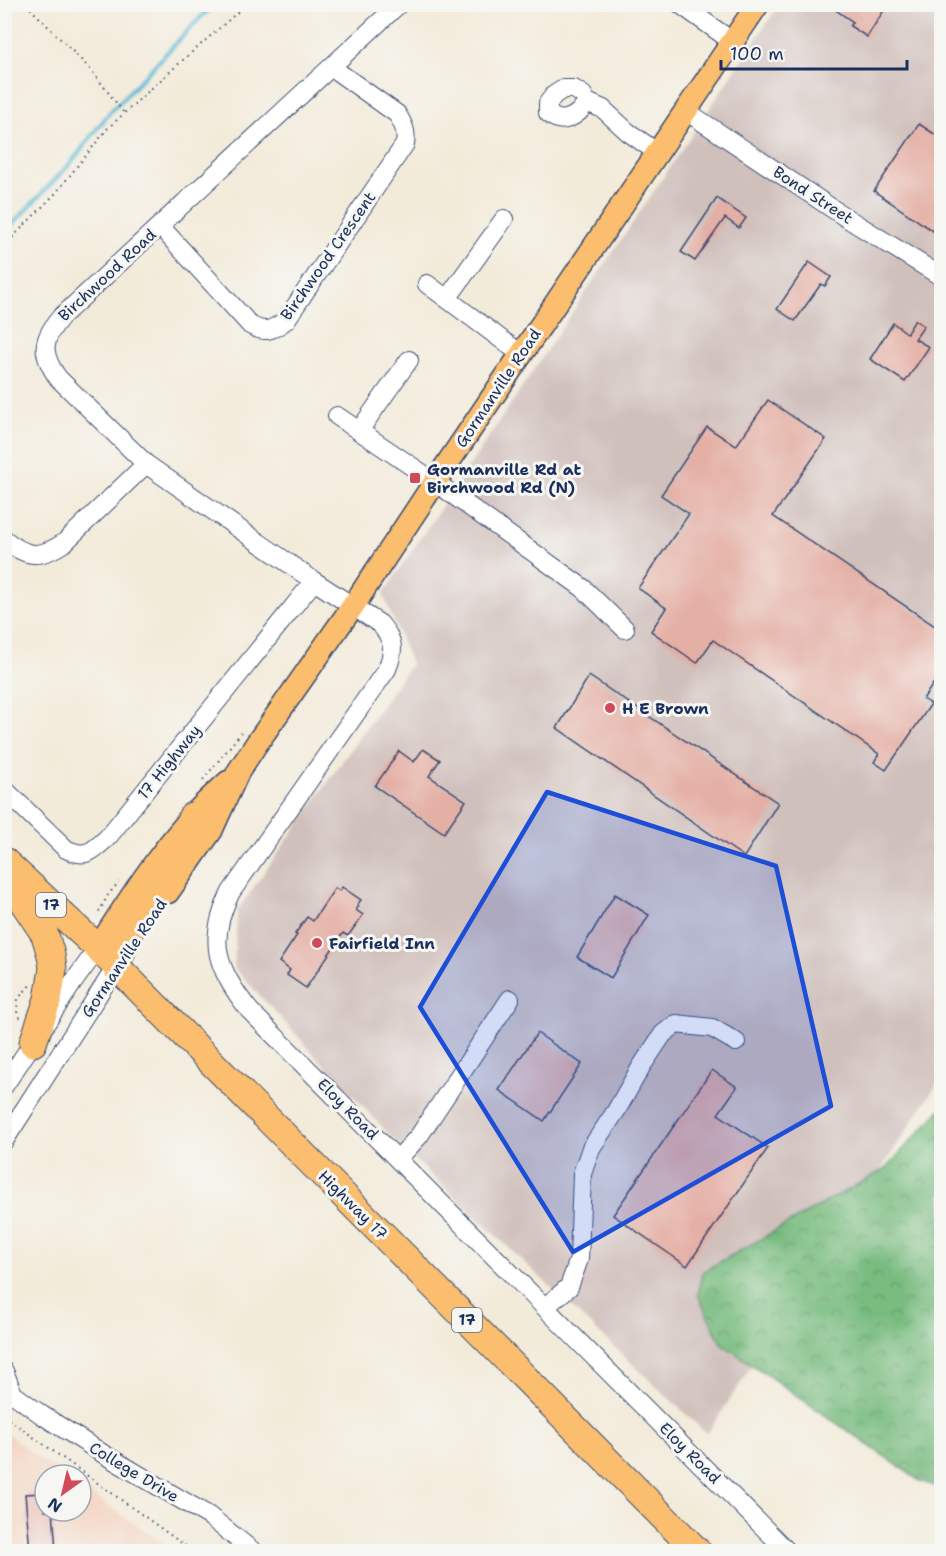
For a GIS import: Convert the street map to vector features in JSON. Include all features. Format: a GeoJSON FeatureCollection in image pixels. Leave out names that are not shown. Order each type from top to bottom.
{"type":"FeatureCollection","features":[{"type":"Feature","properties":{"kind":"highway"},"geometry":{"type":"LineString","coordinates":[[116,968],[136,917],[173,863],[192,816]]}},
{"type":"Feature","properties":{"kind":"highway","name":"Highway 17"},"geometry":{"type":"LineString","coordinates":[[4,861],[98,948],[698,1551]]}},
{"type":"Feature","properties":{"kind":"highway"},"geometry":{"type":"LineString","coordinates":[[4,875],[45,935],[51,955],[53,969],[48,999],[33,1043]]}},
{"type":"Feature","properties":{"kind":"main road","name":"Gormanville Road"},"geometry":{"type":"LineString","coordinates":[[116,968],[211,831],[238,772],[353,606],[758,4]]}},
{"type":"Feature","properties":{"kind":"main road","name":"Gormanville Road"},"geometry":{"type":"LineString","coordinates":[[98,948],[130,898],[192,816],[238,772]]}},
{"type":"Feature","properties":{"kind":"street","name":"Birchwood Road"},"geometry":{"type":"LineString","coordinates":[[353,606],[146,464],[58,378],[47,358],[45,347],[47,336],[61,317],[399,4]]}},
{"type":"Feature","properties":{"kind":"street"},"geometry":{"type":"LineString","coordinates":[[680,4],[733,42]]}},
{"type":"Feature","properties":{"kind":"street","name":"Birchwood Crescent"},"geometry":{"type":"LineString","coordinates":[[160,226],[250,325],[267,330],[277,327],[286,320],[405,144],[404,124],[397,114],[331,67]]}},
{"type":"Feature","properties":{"kind":"street"},"geometry":{"type":"LineString","coordinates":[[587,102],[603,109],[628,132],[658,153]]}},
{"type":"Feature","properties":{"kind":"street","name":"Bond Street"},"geometry":{"type":"LineString","coordinates":[[686,111],[845,217],[942,278]]}},
{"type":"Feature","properties":{"kind":"street"},"geometry":{"type":"LineString","coordinates":[[447,299],[504,219]]}},
{"type":"Feature","properties":{"kind":"street"},"geometry":{"type":"LineString","coordinates":[[427,284],[521,354]]}},
{"type":"Feature","properties":{"kind":"street"},"geometry":{"type":"LineString","coordinates":[[359,431],[409,360]]}},
{"type":"Feature","properties":{"kind":"street"},"geometry":{"type":"LineString","coordinates":[[337,416],[435,482],[583,588],[625,629]]}},
{"type":"Feature","properties":{"kind":"street"},"geometry":{"type":"LineString","coordinates":[[4,539],[21,552],[32,555],[42,555],[53,550],[146,464]]}},
{"type":"Feature","properties":{"kind":"street","name":"17 Highway"},"geometry":{"type":"LineString","coordinates":[[4,789],[66,849],[82,855],[89,853],[108,837],[314,581]]}},
{"type":"Feature","properties":{"kind":"street","name":"Eloy Road"},"geometry":{"type":"LineString","coordinates":[[353,606],[380,624],[388,633],[393,656],[387,669],[231,892],[221,915],[217,938],[222,967],[229,982],[244,1003],[788,1551]]}},
{"type":"Feature","properties":{"kind":"street","name":"Gormanville Road"},"geometry":{"type":"LineString","coordinates":[[4,1086],[98,948]]}},
{"type":"Feature","properties":{"kind":"street","name":"Gormanville Road"},"geometry":{"type":"LineString","coordinates":[[4,1141],[116,968]]}},
{"type":"Feature","properties":{"kind":"street"},"geometry":{"type":"LineString","coordinates":[[398,1159],[419,1136],[510,999]]}},
{"type":"Feature","properties":{"kind":"street"},"geometry":{"type":"LineString","coordinates":[[545,1307],[569,1287],[579,1259],[582,1174],[591,1148],[663,1034],[676,1024],[712,1028],[736,1042]]}},
{"type":"Feature","properties":{"kind":"street"},"geometry":{"type":"LineString","coordinates":[[4,1371],[7,1389]]}},
{"type":"Feature","properties":{"kind":"street","name":"College Drive"},"geometry":{"type":"LineString","coordinates":[[7,1389],[42,1415],[105,1455],[209,1516],[254,1551]]}},
{"type":"Feature","properties":{"kind":"path"},"geometry":{"type":"LineString","coordinates":[[26,4],[91,70],[124,113]]}},
{"type":"Feature","properties":{"kind":"path"},"geometry":{"type":"LineString","coordinates":[[4,246],[55,194],[108,128],[247,4]]}},
{"type":"Feature","properties":{"kind":"path"},"geometry":{"type":"LineString","coordinates":[[4,1416],[194,1551]]}},
{"type":"Feature","properties":{"kind":"path"},"geometry":{"type":"LineString","coordinates":[[186,1551],[189,1548]]}},
{"type":"Feature","properties":{"kind":"highlighted area"},"geometry":{"type":"Polygon","coordinates":[[[547,792],[776,866],[831,1106],[573,1252],[420,1007],[547,792]]]}},
{"type":"Feature","properties":{"kind":"shaded area"},"geometry":{"type":"Polygon","coordinates":[[[779,5],[941,5],[941,1078],[707,1434],[398,1144],[234,968],[237,911],[411,664],[383,594],[779,5]]]}},
{"type":"Feature","properties":{"kind":"shaded area"},"geometry":{"type":"Polygon","coordinates":[[[4,1431],[46,1463],[33,1463],[33,1523],[93,1523],[93,1495],[175,1551],[5,1551],[4,1431]]]}},
{"type":"Feature","properties":{"kind":"green space"},"geometry":{"type":"Polygon","coordinates":[[[941,1109],[941,1488],[920,1481],[721,1343],[698,1295],[702,1272],[885,1169],[941,1109]]]}},
{"type":"Feature","properties":{"kind":"building"},"geometry":{"type":"Polygon","coordinates":[[[827,4],[888,4],[867,37],[850,26],[853,22],[827,4]]]}},
{"type":"Feature","properties":{"kind":"building"},"geometry":{"type":"Polygon","coordinates":[[[919,124],[942,139],[942,237],[874,191],[919,124]]]}},
{"type":"Feature","properties":{"kind":"building"},"geometry":{"type":"Polygon","coordinates":[[[717,198],[746,218],[739,228],[725,218],[695,261],[681,252],[717,198]]]}},
{"type":"Feature","properties":{"kind":"building"},"geometry":{"type":"Polygon","coordinates":[[[809,262],[831,277],[825,286],[821,284],[795,321],[777,309],[809,262]]]}},
{"type":"Feature","properties":{"kind":"building"},"geometry":{"type":"Polygon","coordinates":[[[915,320],[924,326],[915,339],[929,347],[905,382],[870,359],[893,323],[907,333],[915,320]]]}},
{"type":"Feature","properties":{"kind":"building"},"geometry":{"type":"Polygon","coordinates":[[[768,400],[826,439],[773,516],[942,631],[942,671],[923,699],[931,704],[886,770],[874,762],[879,754],[713,640],[697,663],[651,631],[666,608],[638,588],[689,514],[661,495],[707,427],[736,446],[768,400]]]}},
{"type":"Feature","properties":{"kind":"building"},"geometry":{"type":"Polygon","coordinates":[[[589,676],[778,803],[744,857],[557,728],[589,676]]]}},
{"type":"Feature","properties":{"kind":"building"},"geometry":{"type":"Polygon","coordinates":[[[423,749],[440,760],[429,776],[466,801],[444,833],[375,786],[399,751],[414,762],[423,749]]]}},
{"type":"Feature","properties":{"kind":"building","name":"Fairfield Inn"},"geometry":{"type":"Polygon","coordinates":[[[342,887],[361,900],[356,910],[363,915],[348,936],[343,933],[306,988],[287,975],[290,970],[279,962],[307,917],[313,921],[335,888],[340,891],[342,887]]]}},
{"type":"Feature","properties":{"kind":"building"},"geometry":{"type":"Polygon","coordinates":[[[615,894],[649,915],[611,978],[577,957],[615,894]]]}},
{"type":"Feature","properties":{"kind":"building"},"geometry":{"type":"Polygon","coordinates":[[[537,1033],[582,1064],[544,1121],[499,1090],[537,1033]]]}},
{"type":"Feature","properties":{"kind":"building"},"geometry":{"type":"Polygon","coordinates":[[[712,1070],[737,1087],[718,1114],[768,1148],[687,1266],[613,1215],[712,1070]]]}},
{"type":"Feature","properties":{"kind":"building"},"geometry":{"type":"Polygon","coordinates":[[[25,1494],[33,1494],[33,1523],[54,1523],[56,1551],[30,1551],[25,1494]]]}},
{"type":"Feature","properties":{"kind":"waterway"},"geometry":{"type":"LineString","coordinates":[[4,233],[70,164],[110,112],[216,4]]}},
{"type":"Feature","properties":{"kind":"place","name":"Gormanville Rd at Birchwood Rd (N)"},"geometry":{"type":"Point","coordinates":[415,478]}},
{"type":"Feature","properties":{"kind":"place","name":"H E Brown"},"geometry":{"type":"Point","coordinates":[610,708]}},
{"type":"Feature","properties":{"kind":"place","name":"Fairfield Inn"},"geometry":{"type":"Point","coordinates":[317,943]}}]}
